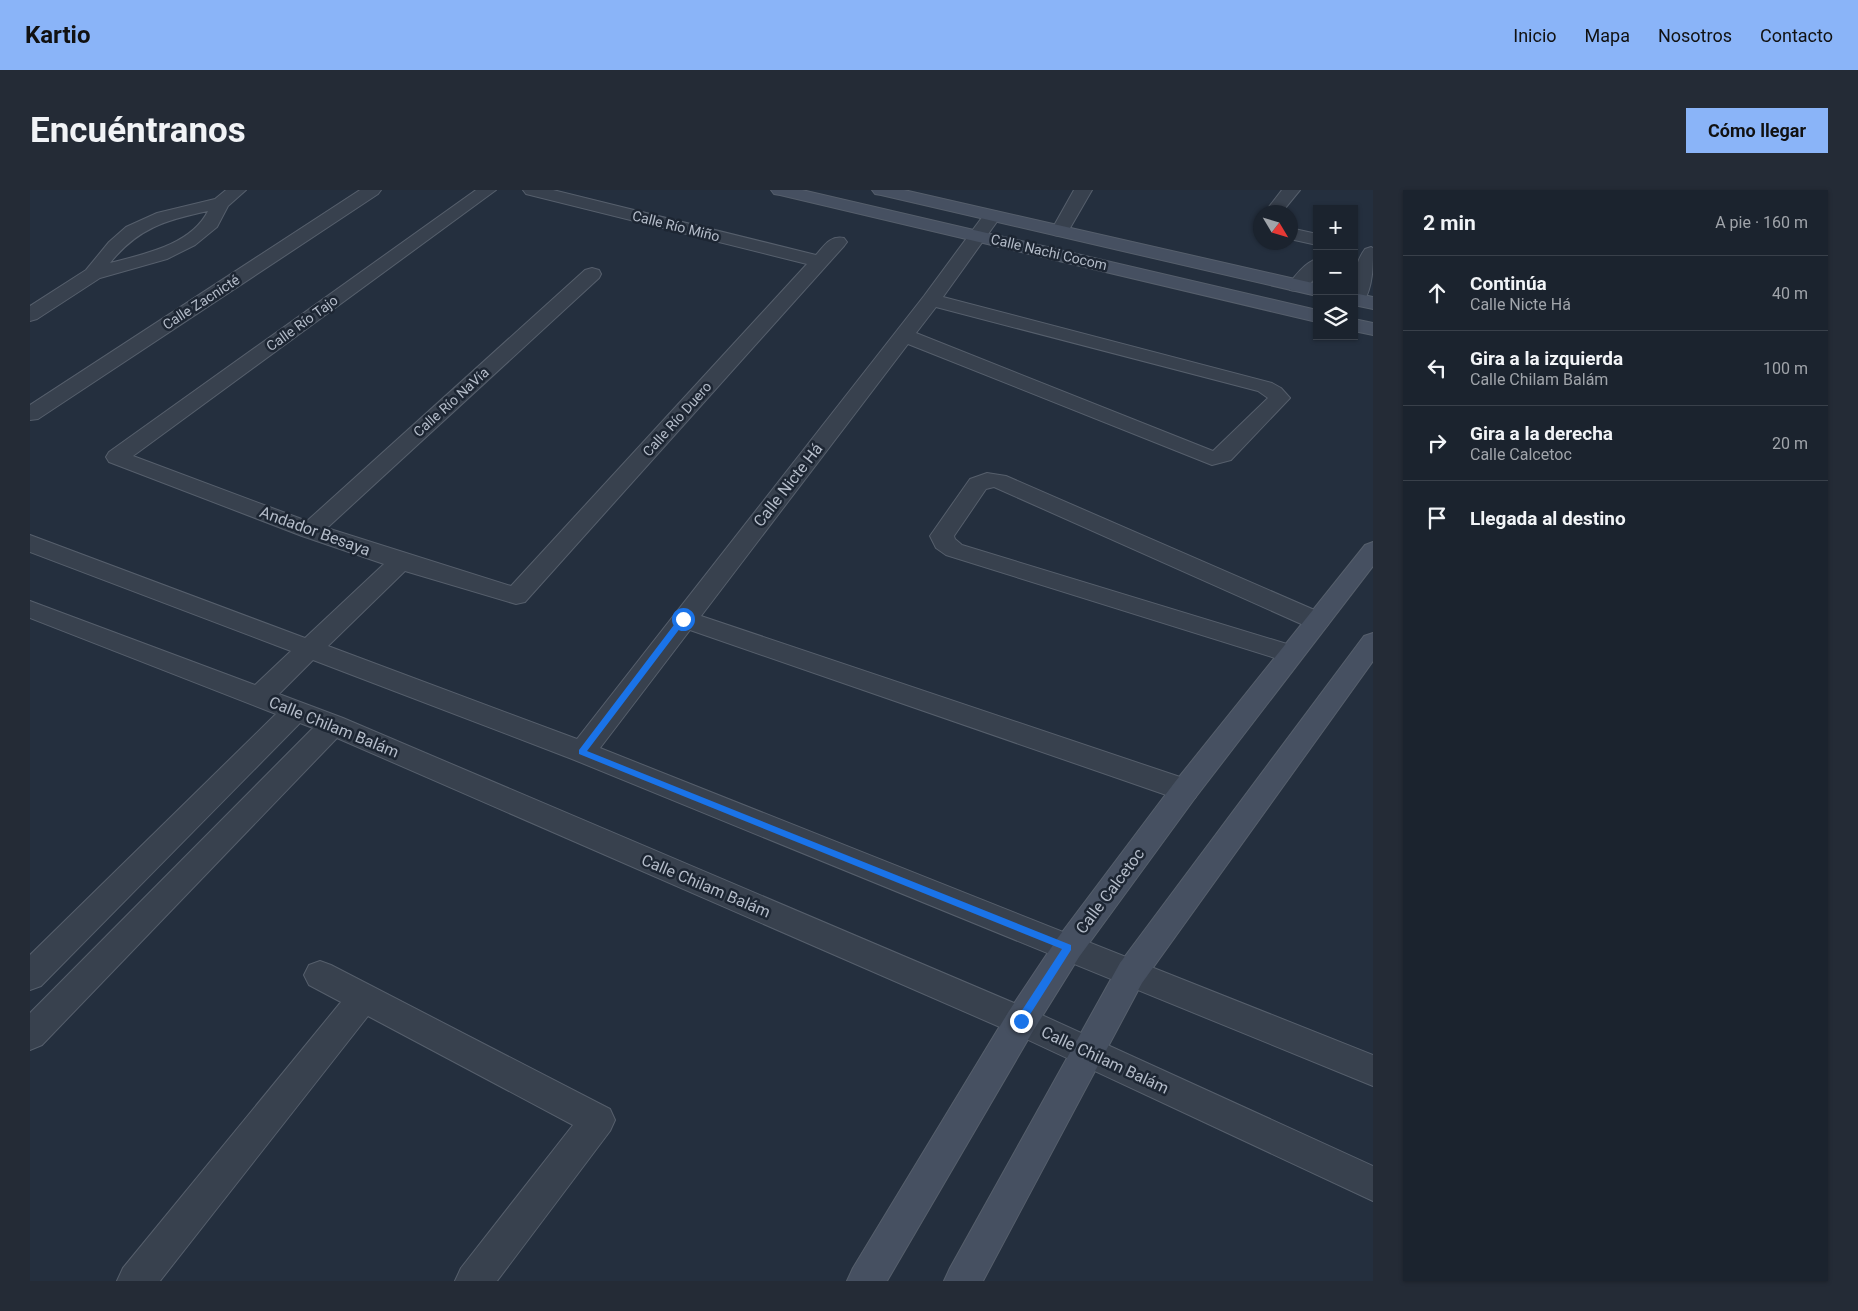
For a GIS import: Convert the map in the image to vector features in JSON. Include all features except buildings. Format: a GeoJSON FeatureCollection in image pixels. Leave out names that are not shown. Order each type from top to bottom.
{"type":"FeatureCollection","features":[{"type":"Feature","properties":{"kind":"street"},"geometry":{"type":"LineString","coordinates":[[92,274],[160,255],[189,241],[211,223],[221,203],[237,190]]}},
{"type":"Feature","properties":{"kind":"street","name":"Calle Zacnicté"},"geometry":{"type":"LineString","coordinates":[[30,414],[372,190]]}},
{"type":"Feature","properties":{"kind":"street","name":"Calle Río Tajo"},"geometry":{"type":"LineString","coordinates":[[117,456],[487,190]]}},
{"type":"Feature","properties":{"kind":"street","name":"Calle Río Miño"},"geometry":{"type":"LineString","coordinates":[[532,190],[820,262]]}},
{"type":"Feature","properties":{"kind":"street","name":"Calle Nachi Cocom"},"geometry":{"type":"LineString","coordinates":[[780,190],[1313,315]]}},
{"type":"Feature","properties":{"kind":"street","name":"Calle Nachi Cocom"},"geometry":{"type":"LineString","coordinates":[[881,190],[1313,289]]}},
{"type":"Feature","properties":{"kind":"street"},"geometry":{"type":"LineString","coordinates":[[1060,231],[1083,190]]}},
{"type":"Feature","properties":{"kind":"street"},"geometry":{"type":"LineString","coordinates":[[1279,205],[1291,190]]}},
{"type":"Feature","properties":{"kind":"street"},"geometry":{"type":"LineString","coordinates":[[30,315],[92,274],[115,246],[132,231],[153,220],[221,203]]}},
{"type":"Feature","properties":{"kind":"street","name":"Calle Nicte Há"},"geometry":{"type":"LineString","coordinates":[[582,752],[931,300],[992,216]]}},
{"type":"Feature","properties":{"kind":"street"},"geometry":{"type":"LineString","coordinates":[[1298,235],[1313,239]]}},
{"type":"Feature","properties":{"kind":"street","name":"Calle Río Duero"},"geometry":{"type":"LineString","coordinates":[[516,596],[838,242]]}},
{"type":"Feature","properties":{"kind":"street"},"geometry":{"type":"LineString","coordinates":[[1091,262],[1104,242]]}},
{"type":"Feature","properties":{"kind":"street"},"geometry":{"type":"LineString","coordinates":[[1361,300],[1366,251]]}},
{"type":"Feature","properties":{"kind":"street"},"geometry":{"type":"LineString","coordinates":[[1297,286],[1313,269]]}},
{"type":"Feature","properties":{"kind":"street","name":"Calle Río NaVía"},"geometry":{"type":"LineString","coordinates":[[310,531],[592,274]]}},
{"type":"Feature","properties":{"kind":"street"},"geometry":{"type":"LineString","coordinates":[[1253,301],[1266,278]]}},
{"type":"Feature","properties":{"kind":"street"},"geometry":{"type":"LineString","coordinates":[[904,335],[1212,458],[1223,455],[1279,398],[1274,392],[1264,387],[931,300]]}},
{"type":"Feature","properties":{"kind":"street"},"geometry":{"type":"LineString","coordinates":[[1358,326],[1373,329]]}},
{"type":"Feature","properties":{"kind":"street","name":"Andador Besaya"},"geometry":{"type":"LineString","coordinates":[[117,456],[310,531],[516,596]]}},
{"type":"Feature","properties":{"kind":"street"},"geometry":{"type":"LineString","coordinates":[[1290,654],[954,550],[944,543],[942,536],[978,484],[987,480],[998,481],[1316,621]]}},
{"type":"Feature","properties":{"kind":"street"},"geometry":{"type":"LineString","coordinates":[[30,543],[582,752],[1373,1071]]}},
{"type":"Feature","properties":{"kind":"street","name":"Calle Calcetoc"},"geometry":{"type":"LineString","coordinates":[[866,1281],[1021,1021],[1068,948],[1184,790],[1373,550]]}},
{"type":"Feature","properties":{"kind":"street"},"geometry":{"type":"LineString","coordinates":[[260,696],[401,561]]}},
{"type":"Feature","properties":{"kind":"street","name":"Calle Chilam Balám"},"geometry":{"type":"LineString","coordinates":[[30,609],[333,725],[1021,1021],[1373,1184]]}},
{"type":"Feature","properties":{"kind":"street"},"geometry":{"type":"LineString","coordinates":[[683,619],[1184,790]]}},
{"type":"Feature","properties":{"kind":"street"},"geometry":{"type":"LineString","coordinates":[[963,1281],[1131,973],[1373,642]]}},
{"type":"Feature","properties":{"kind":"street"},"geometry":{"type":"LineString","coordinates":[[30,976],[296,710]]}},
{"type":"Feature","properties":{"kind":"street"},"geometry":{"type":"LineString","coordinates":[[30,1035],[333,725]]}},
{"type":"Feature","properties":{"kind":"street"},"geometry":{"type":"LineString","coordinates":[[320,975],[598,1120],[474,1281]]}},
{"type":"Feature","properties":{"kind":"street"},"geometry":{"type":"LineString","coordinates":[[136,1281],[362,998]]}},
{"type":"Feature","properties":{"kind":"route"},"geometry":{"type":"LineString","coordinates":[[683,619],[582,752],[1068,948],[1021,1021]]}}]}
